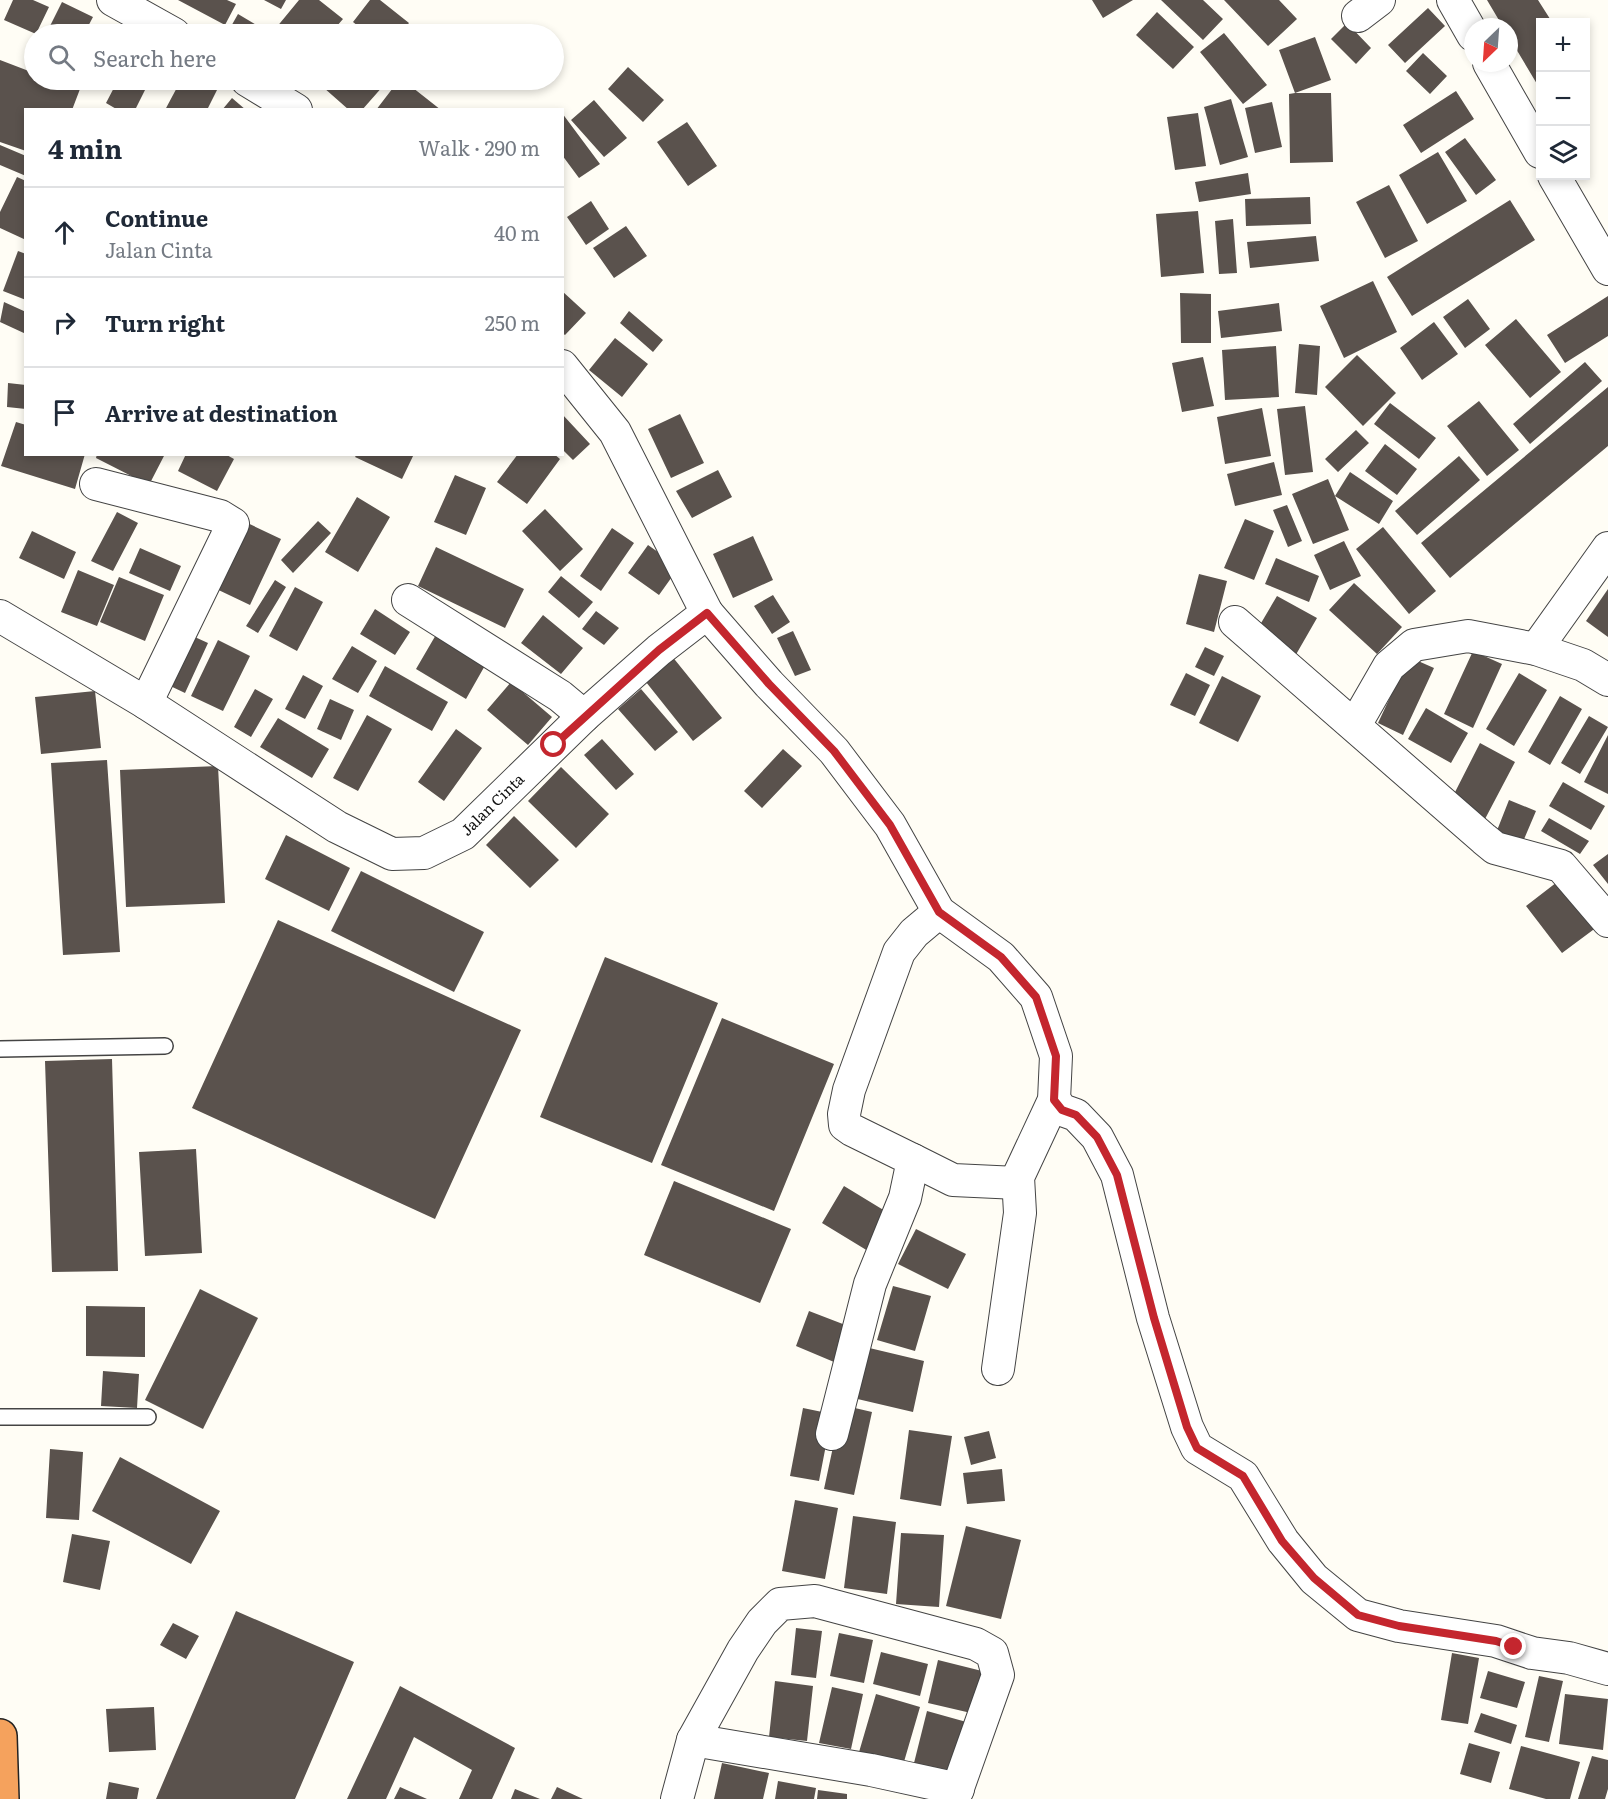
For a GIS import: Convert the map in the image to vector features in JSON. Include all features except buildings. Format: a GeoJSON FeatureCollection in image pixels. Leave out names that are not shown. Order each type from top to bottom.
{"type":"FeatureCollection","features":[{"type":"Feature","properties":{"kind":"highway"},"geometry":{"type":"LineString","coordinates":[[0,1736],[1,1786]]}},
{"type":"Feature","properties":{"kind":"street"},"geometry":{"type":"LineString","coordinates":[[1453,0],[1464,19]]}},
{"type":"Feature","properties":{"kind":"street"},"geometry":{"type":"LineString","coordinates":[[124,2],[158,24]]}},
{"type":"Feature","properties":{"kind":"street"},"geometry":{"type":"LineString","coordinates":[[1494,72],[1536,145]]}},
{"type":"Feature","properties":{"kind":"street"},"geometry":{"type":"LineString","coordinates":[[263,90],[293,108]]}},
{"type":"Feature","properties":{"kind":"street"},"geometry":{"type":"LineString","coordinates":[[1556,180],[1608,269]]}},
{"type":"Feature","properties":{"kind":"street"},"geometry":{"type":"LineString","coordinates":[[564,368],[615,432],[707,613],[769,684],[834,751],[890,825],[939,912],[1001,957],[1036,997],[1056,1056],[1054,1100],[1017,1184],[1020,1213],[998,1369]]}},
{"type":"Feature","properties":{"kind":"street"},"geometry":{"type":"LineString","coordinates":[[96,484],[230,519],[233,524],[146,703]]}},
{"type":"Feature","properties":{"kind":"street"},"geometry":{"type":"LineString","coordinates":[[1536,649],[1608,548]]}},
{"type":"Feature","properties":{"kind":"street"},"geometry":{"type":"LineString","coordinates":[[408,600],[560,696],[584,716]]}},
{"type":"Feature","properties":{"kind":"street","name":"Jalan Cinta"},"geometry":{"type":"LineString","coordinates":[[0,616],[146,703],[337,827],[392,854],[424,853],[463,834],[584,716],[659,650],[707,613]]}},
{"type":"Feature","properties":{"kind":"street"},"geometry":{"type":"LineString","coordinates":[[1235,622],[1495,848],[1561,866],[1608,921]]}},
{"type":"Feature","properties":{"kind":"street"},"geometry":{"type":"LineString","coordinates":[[1354,725],[1389,666],[1414,645],[1468,636],[1536,649],[1583,665],[1608,680]]}},
{"type":"Feature","properties":{"kind":"street"},"geometry":{"type":"LineString","coordinates":[[939,912],[914,933],[899,952],[849,1090],[844,1114],[845,1125],[953,1180],[1017,1184]]}},
{"type":"Feature","properties":{"kind":"street"},"geometry":{"type":"LineString","coordinates":[[1054,1100],[1062,1110],[1076,1115],[1097,1137],[1117,1175],[1154,1318],[1187,1427],[1197,1448],[1243,1476],[1282,1541],[1314,1578],[1358,1615],[1399,1626],[1496,1641],[1532,1653],[1569,1658],[1608,1669]]}},
{"type":"Feature","properties":{"kind":"street"},"geometry":{"type":"LineString","coordinates":[[832,1434],[870,1284],[905,1197],[913,1160]]}},
{"type":"Feature","properties":{"kind":"street"},"geometry":{"type":"LineString","coordinates":[[676,1799],[693,1740],[743,1650],[762,1622],[780,1604],[815,1601],[976,1644],[992,1653],[998,1675],[956,1794],[871,1770],[693,1740]]}},
{"type":"Feature","properties":{"kind":"lane"},"geometry":{"type":"LineString","coordinates":[[0,1049],[165,1046]]}},
{"type":"Feature","properties":{"kind":"lane"},"geometry":{"type":"LineString","coordinates":[[0,1418],[148,1417]]}},
{"type":"Feature","properties":{"kind":"route"},"geometry":{"type":"LineString","coordinates":[[554,745],[659,650],[707,613],[769,684],[834,751],[890,825],[939,912],[952,919],[1001,957],[1036,997],[1056,1056],[1054,1100],[1062,1110],[1076,1115],[1097,1137],[1117,1175],[1154,1318],[1187,1427],[1197,1448],[1243,1476],[1282,1541],[1334,1598],[1358,1615],[1399,1626],[1496,1641],[1514,1647]]}}]}
